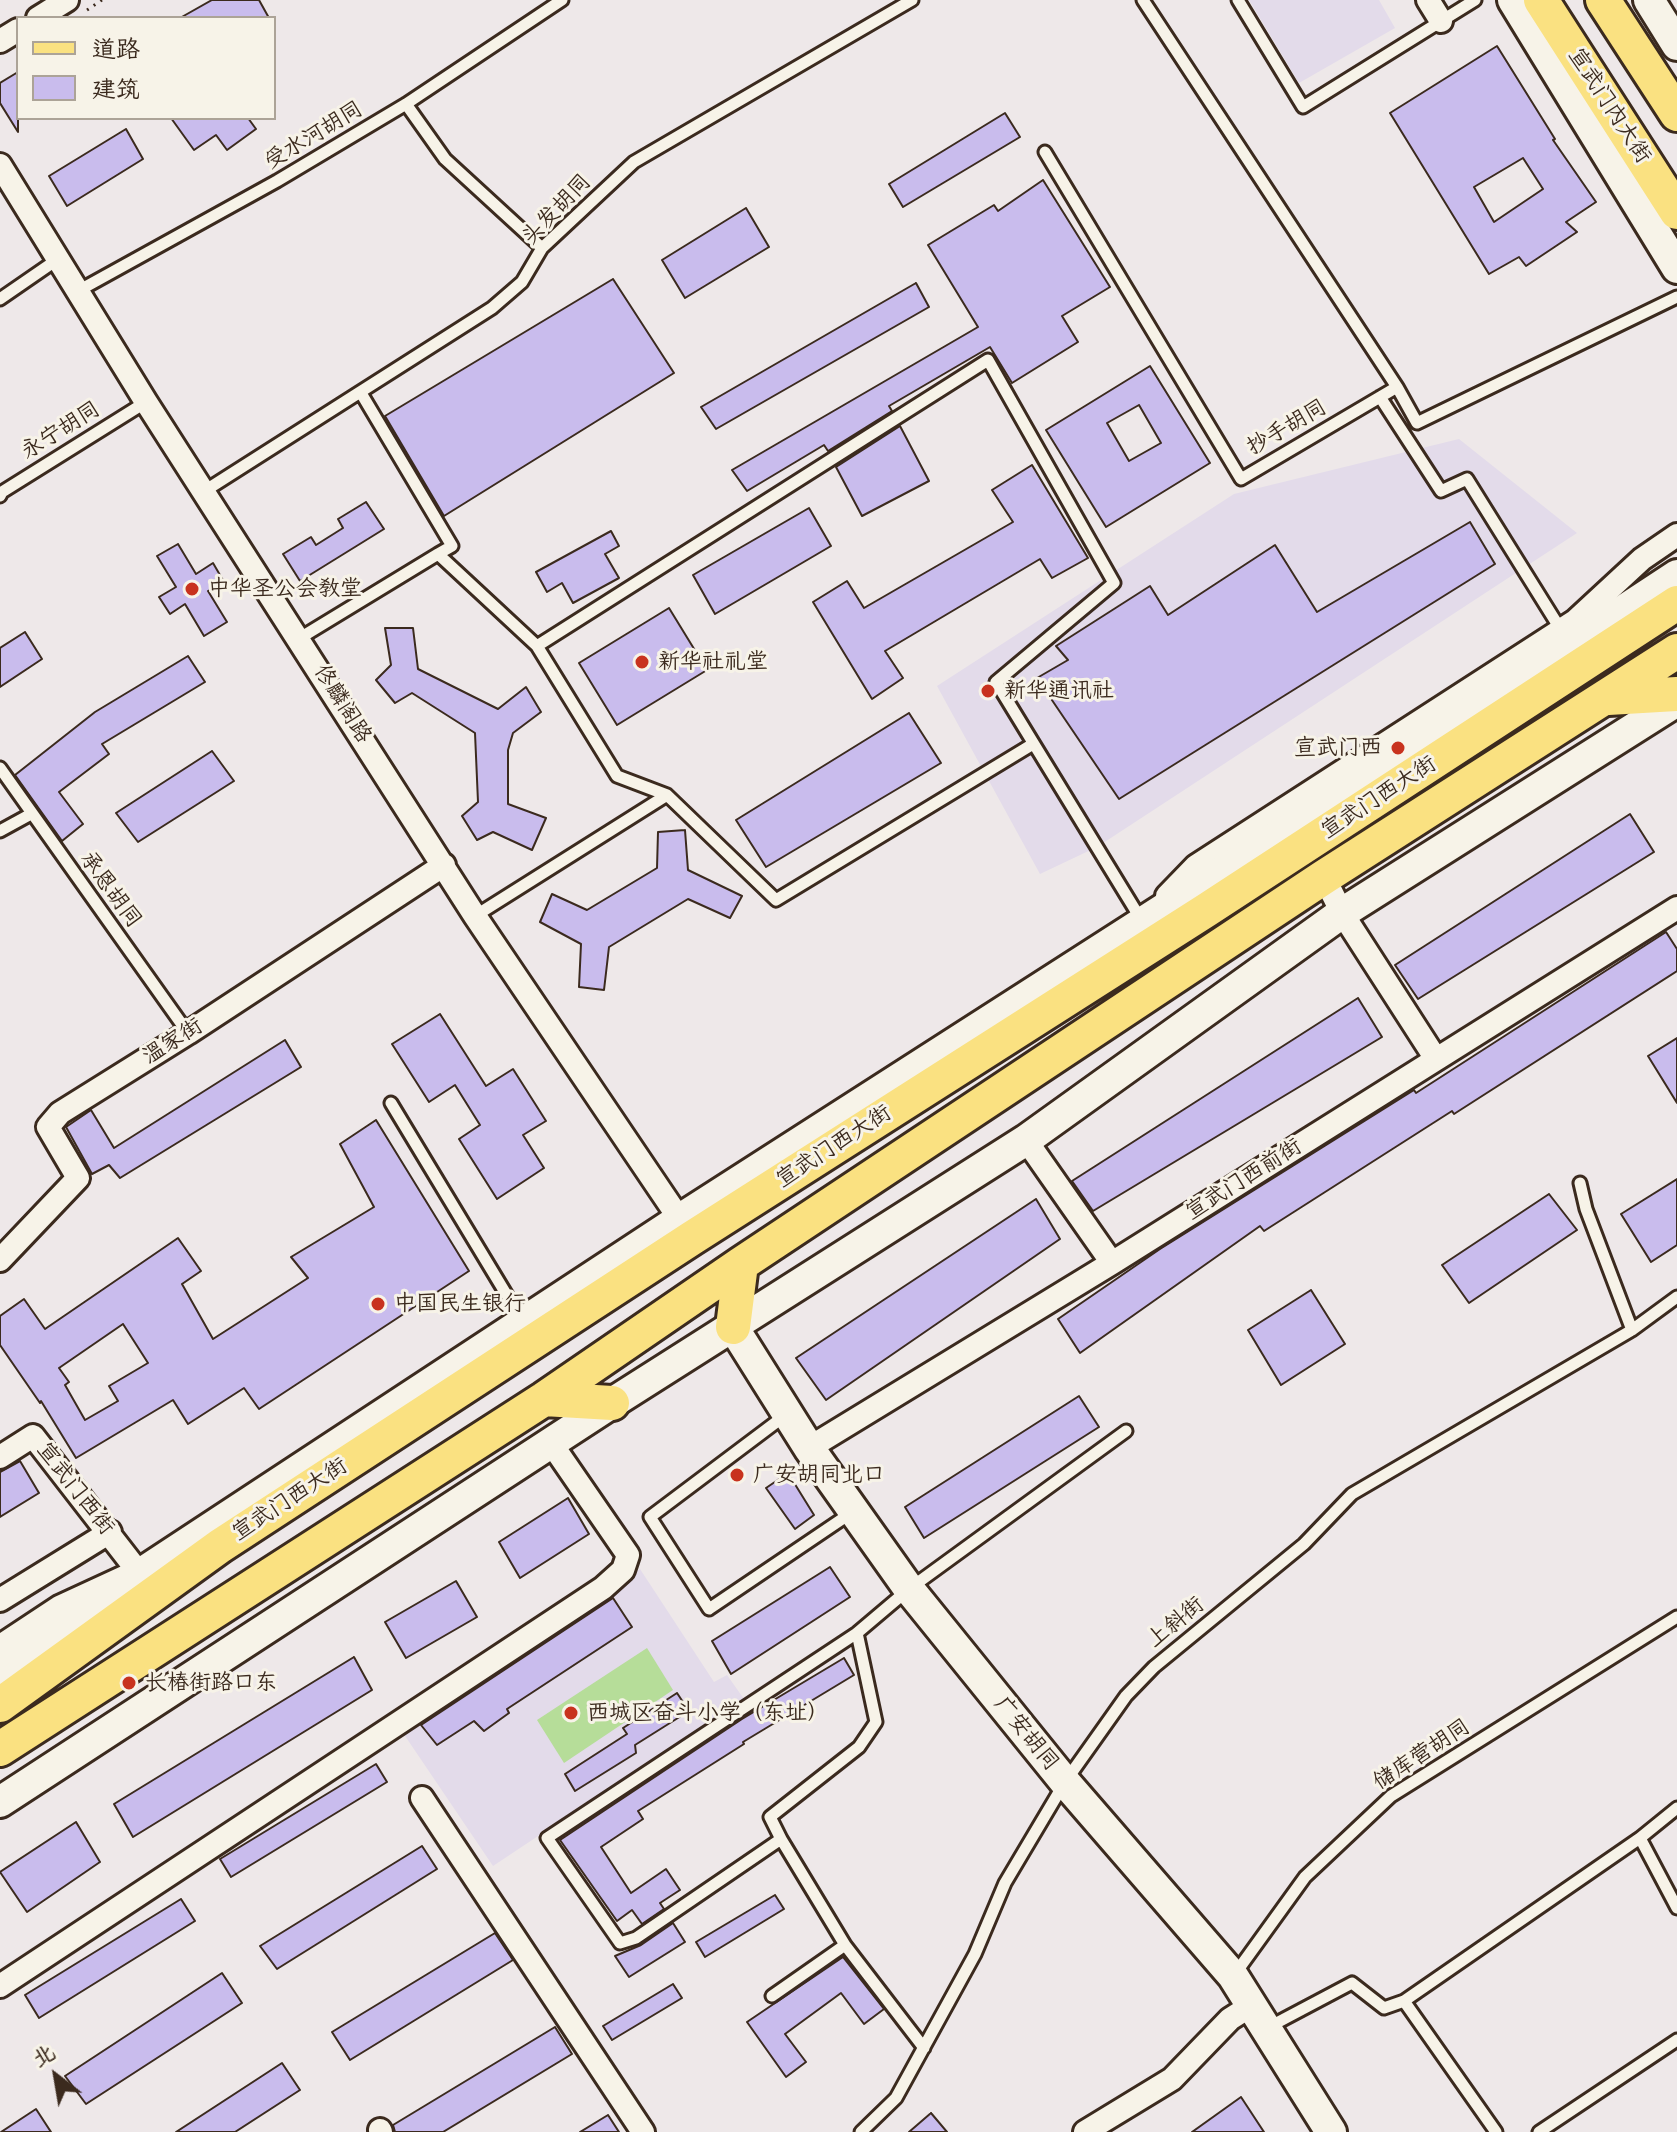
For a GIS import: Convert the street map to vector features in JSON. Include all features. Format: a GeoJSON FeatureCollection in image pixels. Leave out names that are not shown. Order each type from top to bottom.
{"type":"FeatureCollection","features":[{"type":"Feature","properties":{"kind":"main road","name":"宣武门内大街"},"geometry":{"type":"LineString","coordinates":[[1541,0],[1677,212]]}},
{"type":"Feature","properties":{"kind":"main road"},"geometry":{"type":"LineString","coordinates":[[1603,0],[1677,114]]}},
{"type":"Feature","properties":{"kind":"main road","name":"宣武门西大街"},"geometry":{"type":"LineString","coordinates":[[0,1705],[220,1546],[686,1228],[1149,931],[1677,603]]}},
{"type":"Feature","properties":{"kind":"main road","name":"宣武门西大街"},"geometry":{"type":"LineString","coordinates":[[0,1749],[544,1399],[741,1264],[1324,877],[1608,698],[1674,682]]}},
{"type":"Feature","properties":{"kind":"main road"},"geometry":{"type":"LineString","coordinates":[[733,1327],[741,1264]]}},
{"type":"Feature","properties":{"kind":"main road"},"geometry":{"type":"LineString","coordinates":[[544,1399],[612,1403]]}},
{"type":"Feature","properties":{"kind":"main road"},"geometry":{"type":"LineString","coordinates":[[140,1574],[220,1546]]}},
{"type":"Feature","properties":{"kind":"street"},"geometry":{"type":"LineString","coordinates":[[1428,0],[1441,21]]}},
{"type":"Feature","properties":{"kind":"street"},"geometry":{"type":"LineString","coordinates":[[1513,0],[1677,268]]}},
{"type":"Feature","properties":{"kind":"street"},"geometry":{"type":"LineString","coordinates":[[1624,33],[1630,0]]}},
{"type":"Feature","properties":{"kind":"street"},"geometry":{"type":"LineString","coordinates":[[1649,0],[1677,45]]}},
{"type":"Feature","properties":{"kind":"street"},"geometry":{"type":"LineString","coordinates":[[44,16],[75,6]]}},
{"type":"Feature","properties":{"kind":"street","name":"佟麟阁路"},"geometry":{"type":"LineString","coordinates":[[0,165],[146,402],[300,638],[475,916],[686,1228]]}},
{"type":"Feature","properties":{"kind":"street","name":"宣武门西大街"},"geometry":{"type":"LineString","coordinates":[[1149,931],[1196,866],[1575,621],[1642,559],[1677,535]]}},
{"type":"Feature","properties":{"kind":"street","name":"宣武门西大街"},"geometry":{"type":"LineString","coordinates":[[1149,931],[1402,756],[1677,575]]}},
{"type":"Feature","properties":{"kind":"street"},"geometry":{"type":"LineString","coordinates":[[0,1802],[612,1403],[1026,1140],[1342,913],[1674,682]]}},
{"type":"Feature","properties":{"kind":"street","name":"温家街"},"geometry":{"type":"LineString","coordinates":[[0,1260],[78,1178],[48,1127],[60,1113],[444,865]]}},
{"type":"Feature","properties":{"kind":"street"},"geometry":{"type":"LineString","coordinates":[[1324,877],[1342,913],[1436,1059]]}},
{"type":"Feature","properties":{"kind":"street","name":"宣武门西前街"},"geometry":{"type":"LineString","coordinates":[[809,1448],[1112,1263],[1677,908]]}},
{"type":"Feature","properties":{"kind":"street"},"geometry":{"type":"LineString","coordinates":[[1026,1140],[1112,1263]]}},
{"type":"Feature","properties":{"kind":"street","name":"宣武门西大街"},"geometry":{"type":"LineString","coordinates":[[0,1651],[62,1610],[140,1574],[523,1322],[686,1228]]}},
{"type":"Feature","properties":{"kind":"street","name":"广安胡同"},"geometry":{"type":"LineString","coordinates":[[733,1327],[809,1448],[909,1589],[1065,1782],[1233,1976],[1331,2132]]}},
{"type":"Feature","properties":{"kind":"street","name":"宣武门西街"},"geometry":{"type":"LineString","coordinates":[[0,1457],[33,1436],[140,1574]]}},
{"type":"Feature","properties":{"kind":"street"},"geometry":{"type":"LineString","coordinates":[[0,1986],[603,1588],[623,1570],[628,1555],[551,1443]]}},
{"type":"Feature","properties":{"kind":"street"},"geometry":{"type":"LineString","coordinates":[[0,1600],[110,1532]]}},
{"type":"Feature","properties":{"kind":"street","name":"宣武门西大街"},"geometry":{"type":"LineString","coordinates":[[0,1679],[98,1612],[140,1574]]}},
{"type":"Feature","properties":{"kind":"street"},"geometry":{"type":"LineString","coordinates":[[422,1798],[643,2132]]}},
{"type":"Feature","properties":{"kind":"street"},"geometry":{"type":"LineString","coordinates":[[1085,2132],[1172,2079],[1230,2019],[1259,2016]]}},
{"type":"Feature","properties":{"kind":"lane","name":"受水河胡同"},"geometry":{"type":"LineString","coordinates":[[78,291],[277,181],[406,104],[562,0]]}},
{"type":"Feature","properties":{"kind":"lane","name":"头发胡同"},"geometry":{"type":"LineString","coordinates":[[203,492],[503,300],[522,282],[542,248],[634,162],[912,0]]}},
{"type":"Feature","properties":{"kind":"lane"},"geometry":{"type":"LineString","coordinates":[[1143,0],[1397,387],[1417,423],[1677,297]]}},
{"type":"Feature","properties":{"kind":"lane"},"geometry":{"type":"LineString","coordinates":[[1238,0],[1303,107],[1475,0]]}},
{"type":"Feature","properties":{"kind":"lane"},"geometry":{"type":"LineString","coordinates":[[406,104],[445,159],[542,248]]}},
{"type":"Feature","properties":{"kind":"lane","name":"抄手胡同"},"geometry":{"type":"LineString","coordinates":[[1045,152],[1241,479],[1397,387]]}},
{"type":"Feature","properties":{"kind":"lane"},"geometry":{"type":"LineString","coordinates":[[0,299],[58,259]]}},
{"type":"Feature","properties":{"kind":"lane"},"geometry":{"type":"LineString","coordinates":[[537,646],[988,360],[1114,583],[996,682],[1149,931]]}},
{"type":"Feature","properties":{"kind":"lane"},"geometry":{"type":"LineString","coordinates":[[300,638],[452,546],[361,393]]}},
{"type":"Feature","properties":{"kind":"lane"},"geometry":{"type":"LineString","coordinates":[[1380,397],[1441,491],[1467,479],[1561,630]]}},
{"type":"Feature","properties":{"kind":"lane","name":"永宁胡同"},"geometry":{"type":"LineString","coordinates":[[0,496],[146,402]]}},
{"type":"Feature","properties":{"kind":"lane"},"geometry":{"type":"LineString","coordinates":[[438,554],[537,646],[617,776],[667,795],[776,900],[1033,744]]}},
{"type":"Feature","properties":{"kind":"lane","name":"承恩胡同"},"geometry":{"type":"LineString","coordinates":[[0,768],[188,1033]]}},
{"type":"Feature","properties":{"kind":"lane"},"geometry":{"type":"LineString","coordinates":[[475,916],[667,795]]}},
{"type":"Feature","properties":{"kind":"lane"},"geometry":{"type":"LineString","coordinates":[[0,831],[31,814]]}},
{"type":"Feature","properties":{"kind":"lane"},"geometry":{"type":"LineString","coordinates":[[391,1103],[523,1322]]}},
{"type":"Feature","properties":{"kind":"lane"},"geometry":{"type":"LineString","coordinates":[[1580,1183],[1586,1209],[1632,1330]]}},
{"type":"Feature","properties":{"kind":"lane","name":"上斜街"},"geometry":{"type":"LineString","coordinates":[[861,2132],[896,2098],[975,1954],[1005,1883],[1065,1782],[1126,1696],[1154,1667],[1304,1544],[1352,1494],[1632,1330],[1677,1297]]}},
{"type":"Feature","properties":{"kind":"lane"},"geometry":{"type":"LineString","coordinates":[[787,1413],[650,1517],[709,1609],[854,1511]]}},
{"type":"Feature","properties":{"kind":"lane"},"geometry":{"type":"LineString","coordinates":[[781,1839],[636,1938],[620,1943],[547,1838],[857,1633],[909,1589],[1126,1431]]}},
{"type":"Feature","properties":{"kind":"lane","name":"储库营胡同"},"geometry":{"type":"LineString","coordinates":[[1233,1976],[1305,1877],[1391,1796],[1677,1617]]}},
{"type":"Feature","properties":{"kind":"lane"},"geometry":{"type":"LineString","coordinates":[[857,1633],[876,1722],[859,1747],[770,1817],[845,1945],[924,2048]]}},
{"type":"Feature","properties":{"kind":"lane"},"geometry":{"type":"LineString","coordinates":[[1259,2016],[1352,1983],[1384,2008],[1404,2001],[1640,1838],[1677,1808]]}},
{"type":"Feature","properties":{"kind":"lane"},"geometry":{"type":"LineString","coordinates":[[1640,1838],[1677,1908]]}},
{"type":"Feature","properties":{"kind":"lane"},"geometry":{"type":"LineString","coordinates":[[772,1996],[845,1945]]}},
{"type":"Feature","properties":{"kind":"lane"},"geometry":{"type":"LineString","coordinates":[[1404,2001],[1496,2132]]}},
{"type":"Feature","properties":{"kind":"lane"},"geometry":{"type":"LineString","coordinates":[[1539,2132],[1677,2040]]}},
{"type":"Feature","properties":{"kind":"path"},"geometry":{"type":"LineString","coordinates":[[75,6],[102,0]]}},
{"type":"Feature","properties":{"kind":"shaded area"},"geometry":{"type":"Polygon","coordinates":[[[1249,0],[1379,0],[1395,28],[1299,83],[1249,0]]]}},
{"type":"Feature","properties":{"kind":"shaded area"},"geometry":{"type":"Polygon","coordinates":[[[1459,439],[1577,533],[1097,847],[1040,874],[937,686],[1234,494],[1459,439]]]}},
{"type":"Feature","properties":{"kind":"shaded area","name":"西城区奋斗小学（东址）"},"geometry":{"type":"Polygon","coordinates":[[[640,1569],[714,1682],[727,1675],[744,1699],[493,1866],[399,1727],[640,1569]]]}},
{"type":"Feature","properties":{"kind":"green space"},"geometry":{"type":"Polygon","coordinates":[[[647,1648],[673,1690],[564,1763],[537,1720],[647,1648]]]}},
{"type":"Feature","properties":{"kind":"building"},"geometry":{"type":"Polygon","coordinates":[[[212,0],[259,0],[268,16],[184,16],[212,0]]]}},
{"type":"Feature","properties":{"kind":"building"},"geometry":{"type":"Polygon","coordinates":[[[1497,46],[1553,140],[1596,202],[1566,222],[1577,232],[1526,266],[1519,257],[1489,274],[1390,113],[1497,46]],[[1523,158],[1474,187],[1494,222],[1543,189],[1523,158]]]}},
{"type":"Feature","properties":{"kind":"building"},"geometry":{"type":"Polygon","coordinates":[[[16,73],[18,132],[0,103],[0,83],[16,73]]]}},
{"type":"Feature","properties":{"kind":"building"},"geometry":{"type":"Polygon","coordinates":[[[1005,113],[1020,137],[903,207],[889,184],[1005,113]]]}},
{"type":"Feature","properties":{"kind":"building"},"geometry":{"type":"Polygon","coordinates":[[[172,120],[249,120],[256,129],[227,150],[216,135],[194,150],[172,120]]]}},
{"type":"Feature","properties":{"kind":"building"},"geometry":{"type":"Polygon","coordinates":[[[126,129],[143,159],[67,206],[49,176],[126,129]]]}},
{"type":"Feature","properties":{"kind":"building"},"geometry":{"type":"Polygon","coordinates":[[[1043,180],[1110,287],[1062,316],[1078,342],[1012,383],[990,347],[889,406],[892,411],[828,451],[824,445],[747,491],[732,470],[978,327],[928,245],[994,205],[998,211],[1043,180]]]}},
{"type":"Feature","properties":{"kind":"building"},"geometry":{"type":"Polygon","coordinates":[[[746,208],[769,247],[685,298],[662,260],[746,208]]]}},
{"type":"Feature","properties":{"kind":"building"},"geometry":{"type":"Polygon","coordinates":[[[613,279],[674,373],[444,516],[385,416],[613,279]]]}},
{"type":"Feature","properties":{"kind":"building"},"geometry":{"type":"Polygon","coordinates":[[[916,283],[929,307],[716,429],[701,407],[916,283]]]}},
{"type":"Feature","properties":{"kind":"building"},"geometry":{"type":"Polygon","coordinates":[[[1150,366],[1210,463],[1106,527],[1046,430],[1150,366]],[[1139,405],[1107,423],[1129,461],[1161,443],[1139,405]]]}},
{"type":"Feature","properties":{"kind":"building"},"geometry":{"type":"Polygon","coordinates":[[[900,426],[929,481],[862,516],[836,467],[900,426]]]}},
{"type":"Feature","properties":{"kind":"building"},"geometry":{"type":"Polygon","coordinates":[[[1032,465],[1088,558],[1052,578],[1040,559],[885,651],[903,678],[872,699],[813,602],[847,581],[864,608],[1013,522],[992,490],[1032,465]]]}},
{"type":"Feature","properties":{"kind":"building"},"geometry":{"type":"Polygon","coordinates":[[[366,502],[384,529],[300,581],[283,554],[311,537],[316,545],[343,528],[338,519],[366,502]]]}},
{"type":"Feature","properties":{"kind":"building"},"geometry":{"type":"Polygon","coordinates":[[[809,508],[831,546],[715,614],[693,575],[809,508]]]}},
{"type":"Feature","properties":{"kind":"building"},"geometry":{"type":"Polygon","coordinates":[[[1470,522],[1495,564],[1119,799],[1037,678],[1068,660],[1056,646],[1150,586],[1168,615],[1275,545],[1317,612],[1470,522]]]}},
{"type":"Feature","properties":{"kind":"building"},"geometry":{"type":"Polygon","coordinates":[[[611,531],[619,546],[605,554],[619,578],[573,603],[562,583],[547,592],[536,572],[611,531]]]}},
{"type":"Feature","properties":{"kind":"building","name":"中华圣公会教堂"},"geometry":{"type":"Polygon","coordinates":[[[178,544],[196,574],[213,563],[224,582],[208,591],[227,622],[204,636],[185,604],[170,614],[159,597],[176,587],[157,556],[178,544]]]}},
{"type":"Feature","properties":{"kind":"building"},"geometry":{"type":"Polygon","coordinates":[[[669,608],[707,670],[617,725],[579,663],[669,608]]]}},
{"type":"Feature","properties":{"kind":"building"},"geometry":{"type":"Polygon","coordinates":[[[385,628],[413,628],[418,669],[498,709],[526,687],[541,712],[513,733],[508,750],[508,804],[546,818],[532,850],[493,832],[477,840],[462,816],[478,802],[475,733],[412,693],[395,703],[376,680],[391,665],[385,628]]]}},
{"type":"Feature","properties":{"kind":"building"},"geometry":{"type":"Polygon","coordinates":[[[25,632],[42,659],[0,687],[0,648],[25,632]]]}},
{"type":"Feature","properties":{"kind":"building"},"geometry":{"type":"Polygon","coordinates":[[[188,656],[205,682],[102,744],[109,754],[59,792],[83,824],[62,841],[15,775],[95,712],[188,656]]]}},
{"type":"Feature","properties":{"kind":"building"},"geometry":{"type":"Polygon","coordinates":[[[909,713],[941,763],[766,867],[736,820],[909,713]]]}},
{"type":"Feature","properties":{"kind":"building"},"geometry":{"type":"Polygon","coordinates":[[[212,751],[234,781],[138,842],[116,813],[212,751]]]}},
{"type":"Feature","properties":{"kind":"building"},"geometry":{"type":"Polygon","coordinates":[[[1630,814],[1654,852],[1418,999],[1395,965],[1630,814]]]}},
{"type":"Feature","properties":{"kind":"building"},"geometry":{"type":"Polygon","coordinates":[[[685,830],[688,870],[742,896],[730,918],[688,899],[609,947],[604,990],[579,987],[581,944],[540,922],[552,894],[587,910],[657,868],[658,832],[685,830]]]}},
{"type":"Feature","properties":{"kind":"building"},"geometry":{"type":"Polygon","coordinates":[[[1666,932],[1677,949],[1677,971],[1264,1231],[1260,1226],[1080,1353],[1058,1319],[1160,1249],[1414,1090],[1416,1093],[1666,932]]]}},
{"type":"Feature","properties":{"kind":"building"},"geometry":{"type":"Polygon","coordinates":[[[1358,998],[1382,1037],[1093,1211],[1072,1181],[1358,998]]]}},
{"type":"Feature","properties":{"kind":"building"},"geometry":{"type":"Polygon","coordinates":[[[440,1014],[486,1086],[513,1069],[546,1121],[523,1135],[544,1168],[497,1199],[459,1139],[480,1125],[455,1085],[429,1102],[392,1044],[440,1014]]]}},
{"type":"Feature","properties":{"kind":"building"},"geometry":{"type":"Polygon","coordinates":[[[1677,1038],[1677,1103],[1648,1056],[1677,1038]]]}},
{"type":"Feature","properties":{"kind":"building"},"geometry":{"type":"Polygon","coordinates":[[[285,1040],[301,1067],[120,1178],[109,1165],[92,1174],[66,1127],[91,1110],[114,1148],[285,1040]]]}},
{"type":"Feature","properties":{"kind":"building"},"geometry":{"type":"Polygon","coordinates":[[[376,1120],[469,1271],[259,1409],[244,1388],[188,1424],[173,1400],[76,1458],[41,1401],[0,1345],[0,1316],[24,1299],[45,1329],[178,1238],[201,1271],[182,1284],[213,1339],[308,1278],[291,1257],[374,1207],[340,1144],[376,1120]],[[123,1324],[59,1368],[69,1382],[65,1385],[85,1420],[118,1401],[109,1386],[148,1363],[123,1324]]]}},
{"type":"Feature","properties":{"kind":"building"},"geometry":{"type":"Polygon","coordinates":[[[1677,1179],[1677,1245],[1651,1262],[1621,1214],[1677,1179]]]}},
{"type":"Feature","properties":{"kind":"building"},"geometry":{"type":"Polygon","coordinates":[[[1549,1194],[1577,1230],[1469,1303],[1442,1265],[1549,1194]]]}},
{"type":"Feature","properties":{"kind":"building"},"geometry":{"type":"Polygon","coordinates":[[[1036,1199],[1060,1239],[826,1400],[796,1358],[1036,1199]]]}},
{"type":"Feature","properties":{"kind":"building"},"geometry":{"type":"Polygon","coordinates":[[[1311,1290],[1345,1344],[1281,1385],[1248,1330],[1311,1290]]]}},
{"type":"Feature","properties":{"kind":"building"},"geometry":{"type":"Polygon","coordinates":[[[1079,1396],[1099,1427],[924,1538],[905,1507],[1079,1396]]]}},
{"type":"Feature","properties":{"kind":"building"},"geometry":{"type":"Polygon","coordinates":[[[20,1461],[39,1493],[0,1517],[0,1472],[20,1461]]]}},
{"type":"Feature","properties":{"kind":"building"},"geometry":{"type":"Polygon","coordinates":[[[788,1473],[814,1515],[795,1529],[766,1488],[788,1473]]]}},
{"type":"Feature","properties":{"kind":"building"},"geometry":{"type":"Polygon","coordinates":[[[568,1498],[589,1534],[520,1578],[499,1542],[568,1498]]]}},
{"type":"Feature","properties":{"kind":"building"},"geometry":{"type":"Polygon","coordinates":[[[830,1567],[850,1597],[731,1674],[712,1641],[830,1567]]]}},
{"type":"Feature","properties":{"kind":"building"},"geometry":{"type":"Polygon","coordinates":[[[456,1581],[477,1617],[406,1658],[385,1622],[456,1581]]]}},
{"type":"Feature","properties":{"kind":"building"},"geometry":{"type":"Polygon","coordinates":[[[613,1598],[632,1627],[507,1709],[509,1713],[484,1731],[474,1721],[437,1745],[421,1725],[613,1598]]]}},
{"type":"Feature","properties":{"kind":"building"},"geometry":{"type":"Polygon","coordinates":[[[354,1657],[372,1690],[133,1837],[114,1804],[354,1657]]]}},
{"type":"Feature","properties":{"kind":"building"},"geometry":{"type":"Polygon","coordinates":[[[844,1658],[854,1675],[743,1742],[638,1811],[643,1819],[601,1847],[631,1893],[666,1869],[680,1890],[660,1903],[664,1909],[642,1924],[632,1910],[617,1921],[560,1840],[742,1719],[844,1658]]]}},
{"type":"Feature","properties":{"kind":"building"},"geometry":{"type":"Polygon","coordinates":[[[677,1693],[689,1711],[635,1745],[636,1753],[575,1791],[565,1774],[627,1734],[623,1728],[677,1693]]]}},
{"type":"Feature","properties":{"kind":"building"},"geometry":{"type":"Polygon","coordinates":[[[376,1764],[387,1782],[231,1877],[220,1859],[376,1764]]]}},
{"type":"Feature","properties":{"kind":"building"},"geometry":{"type":"Polygon","coordinates":[[[76,1822],[100,1862],[27,1912],[0,1872],[76,1822]]]}},
{"type":"Feature","properties":{"kind":"building"},"geometry":{"type":"Polygon","coordinates":[[[422,1846],[437,1869],[277,1969],[260,1946],[422,1846]]]}},
{"type":"Feature","properties":{"kind":"building"},"geometry":{"type":"Polygon","coordinates":[[[775,1895],[784,1909],[705,1957],[696,1942],[775,1895]]]}},
{"type":"Feature","properties":{"kind":"building"},"geometry":{"type":"Polygon","coordinates":[[[181,1899],[195,1921],[39,2018],[25,1995],[181,1899]]]}},
{"type":"Feature","properties":{"kind":"building"},"geometry":{"type":"Polygon","coordinates":[[[673,1923],[685,1942],[629,1977],[615,1956],[641,1945],[673,1923]]]}},
{"type":"Feature","properties":{"kind":"building"},"geometry":{"type":"Polygon","coordinates":[[[495,1933],[513,1960],[350,2060],[332,2032],[495,1933]]]}},
{"type":"Feature","properties":{"kind":"building"},"geometry":{"type":"Polygon","coordinates":[[[843,1957],[884,2009],[864,2024],[841,1993],[785,2034],[806,2062],[786,2077],[747,2022],[843,1957]]]}},
{"type":"Feature","properties":{"kind":"building"},"geometry":{"type":"Polygon","coordinates":[[[222,1973],[242,2003],[86,2104],[65,2076],[222,1973]]]}},
{"type":"Feature","properties":{"kind":"building"},"geometry":{"type":"Polygon","coordinates":[[[673,1984],[682,1998],[612,2040],[603,2026],[673,1984]]]}},
{"type":"Feature","properties":{"kind":"building"},"geometry":{"type":"Polygon","coordinates":[[[555,2027],[572,2054],[443,2132],[395,2132],[393,2125],[555,2027]]]}},
{"type":"Feature","properties":{"kind":"building"},"geometry":{"type":"Polygon","coordinates":[[[282,2063],[300,2090],[235,2132],[176,2132],[282,2063]]]}},
{"type":"Feature","properties":{"kind":"building"},"geometry":{"type":"Polygon","coordinates":[[[1241,2097],[1264,2132],[1192,2132],[1241,2097]]]}},
{"type":"Feature","properties":{"kind":"building"},"geometry":{"type":"Polygon","coordinates":[[[36,2109],[51,2132],[1,2132],[36,2109]]]}},
{"type":"Feature","properties":{"kind":"building"},"geometry":{"type":"Polygon","coordinates":[[[931,2113],[947,2132],[909,2132],[931,2113]]]}},
{"type":"Feature","properties":{"kind":"building"},"geometry":{"type":"Polygon","coordinates":[[[608,2115],[619,2132],[580,2132],[608,2115]]]}},
{"type":"Feature","properties":{"kind":"place","name":"中华圣公会教堂"},"geometry":{"type":"Point","coordinates":[192,589]}},
{"type":"Feature","properties":{"kind":"place","name":"新华社礼堂"},"geometry":{"type":"Point","coordinates":[642,662]}},
{"type":"Feature","properties":{"kind":"place","name":"新华通讯社"},"geometry":{"type":"Point","coordinates":[988,691]}},
{"type":"Feature","properties":{"kind":"place","name":"宣武门西"},"geometry":{"type":"Point","coordinates":[1398,748]}},
{"type":"Feature","properties":{"kind":"place","name":"中国民生银行"},"geometry":{"type":"Point","coordinates":[378,1304]}},
{"type":"Feature","properties":{"kind":"place","name":"广安胡同北口"},"geometry":{"type":"Point","coordinates":[737,1475]}},
{"type":"Feature","properties":{"kind":"place","name":"长椿街路口东"},"geometry":{"type":"Point","coordinates":[129,1683]}},
{"type":"Feature","properties":{"kind":"place","name":"西城区奋斗小学（东址）"},"geometry":{"type":"Point","coordinates":[571,1713]}}]}
